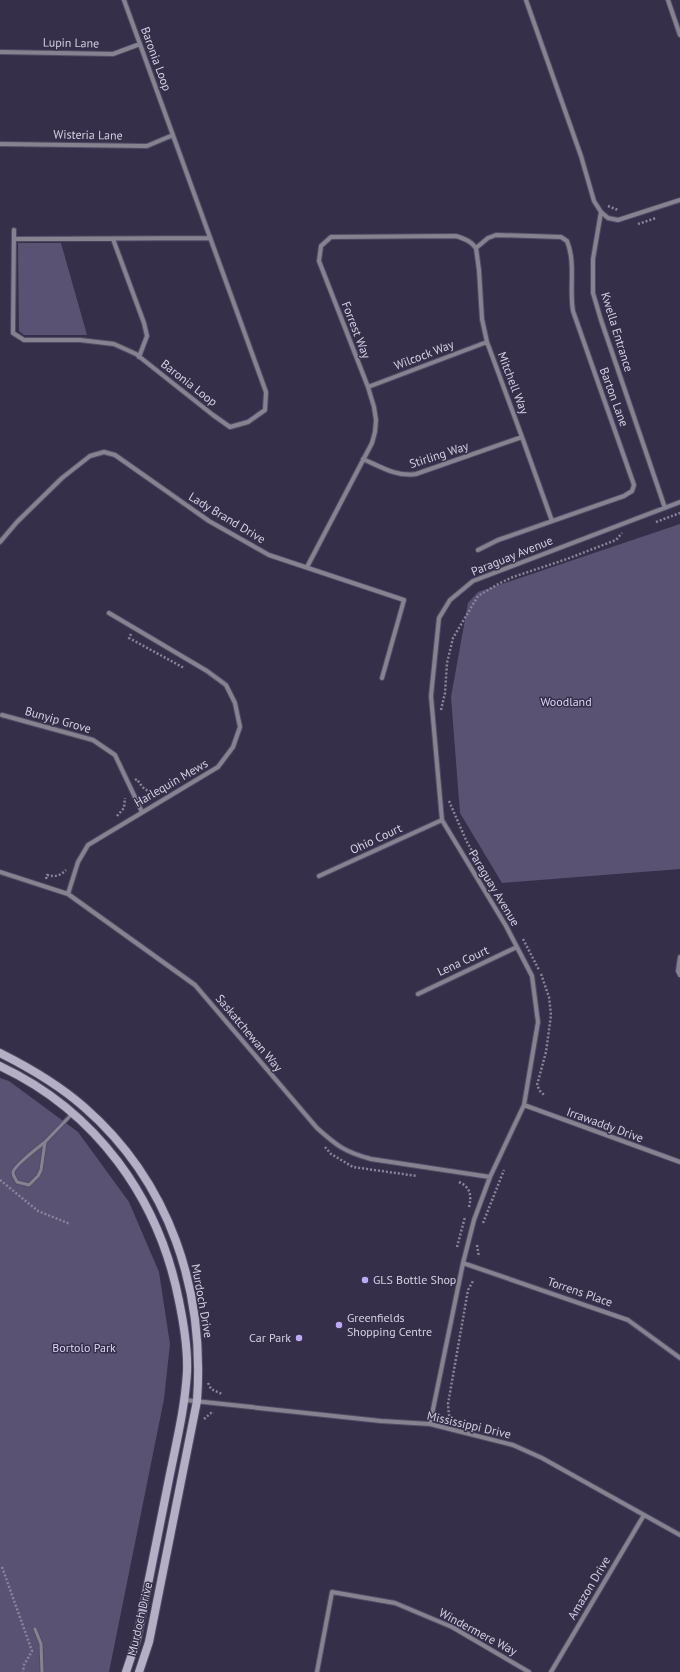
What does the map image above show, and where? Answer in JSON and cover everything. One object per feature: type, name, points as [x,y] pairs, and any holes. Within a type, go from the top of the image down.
[{"type":"main road","name":"Murdoch Drive","points":[[0,1053],[51,1082],[84,1107],[113,1136],[133,1162],[162,1207],[181,1252],[186,1272],[198,1334],[197,1401],[149,1642],[139,1672]]},
{"type":"main road","name":"Murdoch Drive","points":[[0,1066],[41,1088],[73,1112],[106,1146],[115,1157],[154,1219],[174,1273],[186,1333],[187,1356],[185,1400],[137,1639],[126,1672]]},
{"type":"street","name":"Baronia Loop","points":[[14,230],[13,333],[24,340],[80,340],[114,344],[139,357],[230,427],[248,422],[265,410],[266,392],[124,0]]},
{"type":"street","points":[[526,0],[581,156],[594,201],[601,212],[608,218],[618,220],[680,200]]},
{"type":"street","points":[[668,0],[680,35]]},
{"type":"street","name":"Lupin Lane","points":[[0,52],[113,54],[140,44]]},
{"type":"street","name":"Wisteria Lane","points":[[0,144],[146,146],[173,135]]},
{"type":"street","name":"Kwella Entrance","points":[[601,212],[593,258],[593,293],[665,508]]},
{"type":"street","name":"Barton Lane","points":[[476,248],[488,238],[496,235],[561,237],[567,241],[571,254],[573,311],[634,485],[632,491],[624,496],[498,540],[478,550]]},
{"type":"street","name":"Forrest Way","points":[[307,567],[372,443],[376,420],[368,387],[319,261],[322,246],[331,237],[456,236],[465,239],[476,248]]},
{"type":"street","points":[[14,239],[210,238]]},
{"type":"street","points":[[113,239],[144,323],[147,336],[139,357]]},
{"type":"street","name":"Mitchell Way","points":[[476,248],[482,319],[487,342],[552,521]]},
{"type":"street","name":"Wilcock Way","points":[[368,387],[487,342]]},
{"type":"street","name":"Stirling Way","points":[[364,459],[395,473],[406,476],[522,437]]},
{"type":"street","name":"Lady Brand Drive","points":[[0,542],[17,522],[62,478],[90,456],[104,452],[115,455],[209,521],[269,555],[404,600],[382,678]]},
{"type":"street","name":"Paraguay Avenue","points":[[430,1424],[463,1263],[474,1220],[490,1178],[524,1106],[538,1022],[532,976],[506,926],[442,820],[431,696],[439,618],[450,600],[473,581],[680,502]]},
{"type":"street","name":"Harlequin Mews","points":[[68,894],[78,862],[88,845],[218,767],[233,747],[240,727],[235,703],[226,685],[207,671],[109,613]]},
{"type":"street","name":"Bunyip Grove","points":[[2,715],[93,740],[115,755],[142,812]]},
{"type":"street","name":"Ohio Court","points":[[319,876],[442,820]]},
{"type":"street","name":"Saskatchewan Way","points":[[0,872],[68,894],[195,985],[317,1128],[335,1145],[352,1154],[371,1159],[490,1178]]},
{"type":"street","name":"Lena Court","points":[[418,994],[517,946]]},
{"type":"street","points":[[680,956],[678,971],[680,975]]},
{"type":"street","name":"Irrawaddy Drive","points":[[524,1106],[680,1162]]},
{"type":"street","name":"Torrens Place","points":[[463,1263],[628,1320],[680,1358]]},
{"type":"street","name":"Mississippi Drive","points":[[185,1400],[381,1421],[430,1424],[513,1445],[542,1458],[680,1535]]},
{"type":"street","name":"Amazon Drive","points":[[551,1672],[644,1515]]},
{"type":"street","name":"Windermere Way","points":[[317,1672],[332,1592],[395,1603],[452,1627],[529,1672]]},
{"type":"lane","points":[[45,1142],[41,1170],[38,1176],[29,1185],[17,1182],[13,1171],[45,1142],[73,1112]]},
{"type":"lane","points":[[36,1629],[42,1644],[42,1672]]},
{"type":"path","points":[[653,523],[680,513]]},
{"type":"path","points":[[440,712],[445,693],[447,663],[453,638],[478,596],[513,577],[567,559],[616,540],[623,533]]},
{"type":"path","points":[[134,628],[129,638],[185,669]]},
{"type":"path","points":[[129,783],[137,779],[144,789],[149,792],[165,790]]},
{"type":"path","points":[[115,818],[124,808],[126,802],[125,796]]},
{"type":"path","points":[[448,797],[466,840],[477,860]]},
{"type":"path","points":[[43,885],[47,875],[53,877],[59,876],[69,867]]},
{"type":"path","points":[[521,934],[538,965],[549,997],[551,1015],[550,1032],[537,1085],[545,1096]]},
{"type":"path","points":[[482,1226],[505,1167]]},
{"type":"path","points":[[0,1180],[38,1211],[70,1224]]},
{"type":"path","points":[[478,1240],[476,1248],[479,1257]]},
{"type":"path","points":[[458,1425],[449,1416],[448,1404],[468,1290],[474,1281]]},
{"type":"path","points":[[2,1567],[32,1651],[24,1665],[23,1672]]},
{"type":"green space","points":[[18,243],[61,243],[87,335],[24,335],[19,331]]},
{"type":"green space","name":"Woodland","points":[[680,524],[680,869],[502,883],[460,813],[451,697],[468,603],[478,592]]},
{"type":"green space","name":"Bortolo Park","points":[[0,1078],[9,1081],[78,1132],[129,1202],[159,1272],[170,1344],[164,1399],[109,1672],[0,1672]]},
{"type":"place","name":"GLS Bottle Shop","points":[[365,1280]]},
{"type":"place","name":"Greenfields Shopping Centre","points":[[339,1325]]},
{"type":"place","name":"Car Park","points":[[299,1338]]}]
